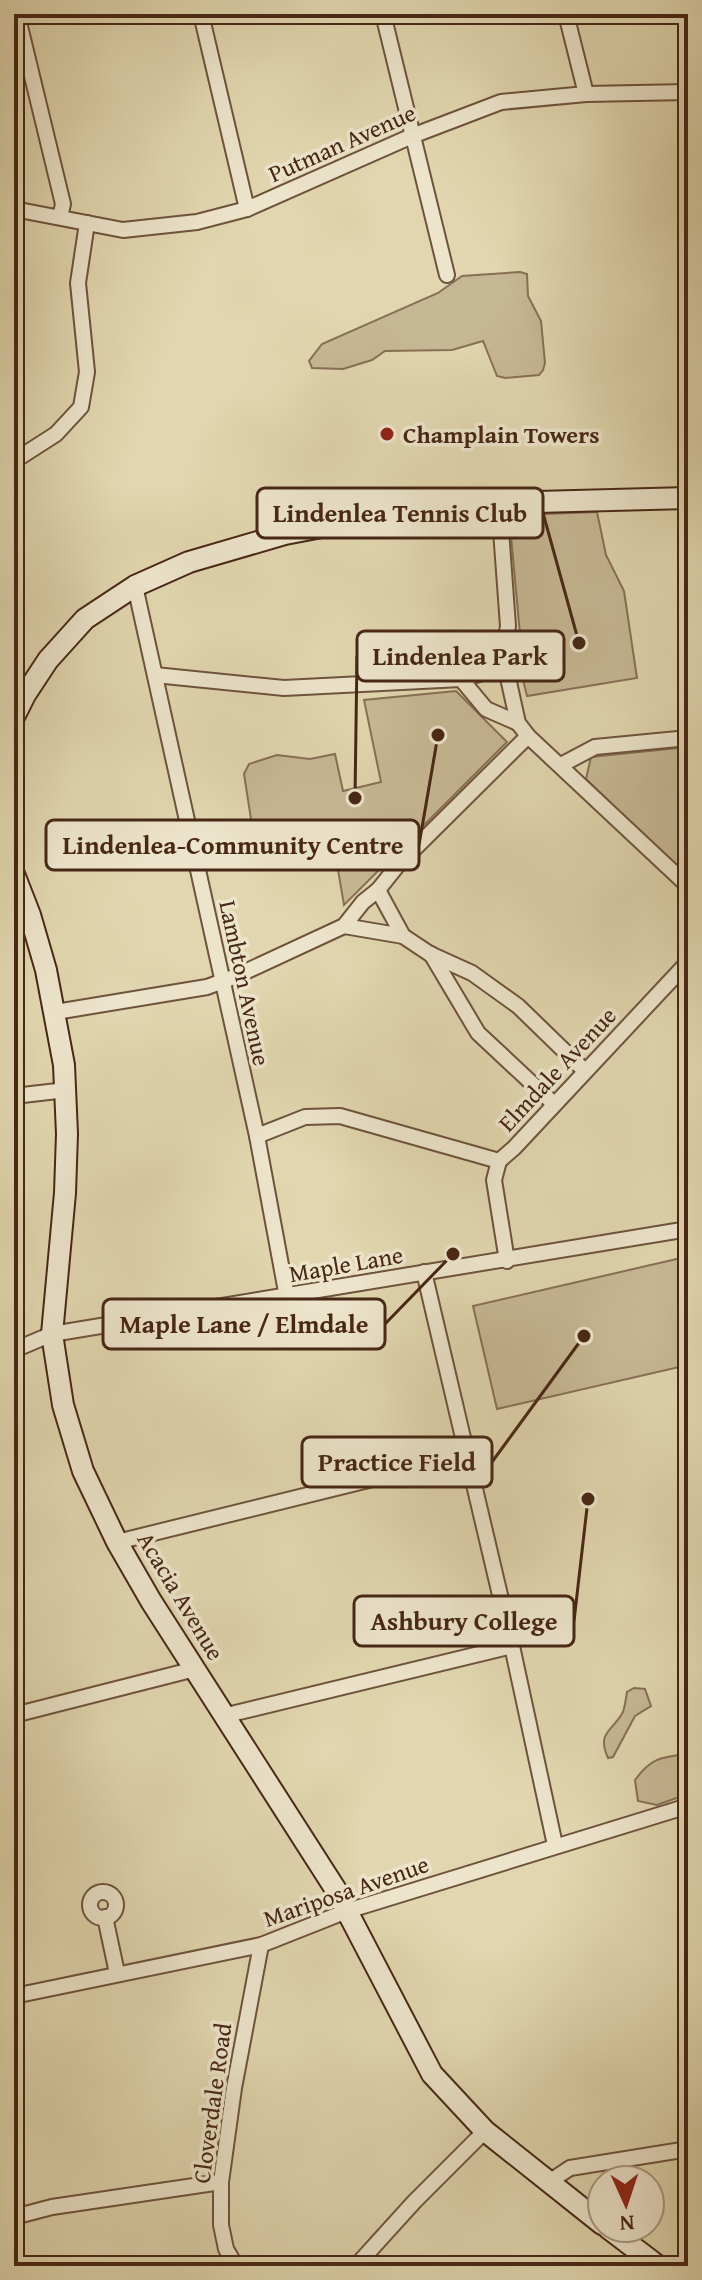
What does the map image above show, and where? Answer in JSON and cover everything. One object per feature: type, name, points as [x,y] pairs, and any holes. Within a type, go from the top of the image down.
[{"type":"street","points":[[17,14],[63,204],[60,217]]},
{"type":"street","points":[[201,14],[247,209]]},
{"type":"street","points":[[383,14],[447,275]]},
{"type":"street","points":[[566,14],[586,94]]},
{"type":"street","name":"Putman Avenue","points":[[14,209],[123,230],[197,222],[247,209],[412,136],[501,102],[586,94],[688,92]]},
{"type":"street","points":[[14,461],[56,434],[81,407],[87,372],[78,283],[87,223]]},
{"type":"street","points":[[14,717],[36,677],[85,619],[135,586],[189,562],[285,534],[390,514],[499,503],[688,498]]},
{"type":"street","points":[[499,503],[508,626],[503,655],[518,723],[528,736],[688,886]]},
{"type":"street","name":"Lambton Avenue","points":[[135,586],[257,1136],[287,1297]]},
{"type":"street","points":[[155,675],[284,688],[461,679],[479,674],[503,655]]},
{"type":"street","points":[[461,679],[486,709],[518,723]]},
{"type":"street","points":[[56,1012],[207,987],[344,926],[398,865],[528,736]]},
{"type":"street","points":[[561,765],[595,747],[688,738]]},
{"type":"street","name":"Acacia Avenue","points":[[17,886],[46,970],[56,1012],[66,1090],[65,1193],[52,1334],[56,1369],[83,1471],[117,1542],[347,1911],[432,2074],[485,2131],[586,2211]]},
{"type":"street","points":[[378,890],[403,936]]},
{"type":"street","points":[[344,926],[403,936],[430,954],[472,973],[518,1006],[585,1071]]},
{"type":"street","points":[[430,954],[478,1033],[554,1104]]},
{"type":"street","name":"Elmdale Avenue","points":[[257,1136],[305,1117],[340,1116],[499,1161],[688,962]]},
{"type":"street","points":[[14,1096],[66,1090]]},
{"type":"street","points":[[499,1161],[494,1180],[507,1261]]},
{"type":"street","name":"Maple Lane","points":[[14,1350],[52,1334],[688,1229]]},
{"type":"street","points":[[424,1272],[512,1646],[555,1845]]},
{"type":"street","points":[[117,1542],[466,1456]]},
{"type":"street","points":[[223,1716],[512,1646]]},
{"type":"street","points":[[14,1715],[195,1669]]},
{"type":"street","name":"Mariposa Avenue","points":[[14,1996],[261,1945],[347,1911],[688,1806]]},
{"type":"street","points":[[105,1917],[117,1973]]},
{"type":"street","name":"Cloverdale Road","points":[[236,2266],[226,2249],[221,2225],[221,2182],[234,2088],[261,1945]]},
{"type":"street","points":[[356,2266],[485,2131]]},
{"type":"street","points":[[549,2182],[570,2168],[688,2149]]},
{"type":"street","points":[[14,2217],[52,2207],[221,2182]]},
{"type":"street","points":[[629,2244],[658,2266]]},
{"type":"shaded area","points":[[527,274],[528,296],[541,321],[545,363],[539,375],[497,376],[483,341],[452,350],[385,351],[372,360],[343,369],[312,368],[309,361],[322,344],[438,293],[462,276]]},
{"type":"shaded area","points":[[597,512],[606,555],[624,591],[637,678],[527,696],[516,652],[520,634],[510,525],[519,515]]},
{"type":"shaded area","points":[[456,691],[507,742],[344,905],[338,870],[334,869],[332,858],[322,855],[271,857],[255,845],[244,774],[249,764],[277,755],[310,759],[335,754],[343,791],[381,782],[364,700]]},
{"type":"shaded area","points":[[688,747],[688,878],[586,779],[591,757]]},
{"type":"shaded area","points":[[681,1258],[688,1290],[688,1365],[497,1409],[473,1306]]},
{"type":"shaded area","points":[[634,1688],[645,1689],[651,1706],[635,1716],[613,1757],[608,1758],[605,1737],[623,1712],[627,1692]]},
{"type":"shaded area","points":[[688,1754],[688,1794],[657,1805],[638,1801],[635,1780],[646,1767],[664,1758]]},
{"type":"place","name":"Champlain Towers","points":[[387,434]]},
{"type":"place","name":"Lindenlea Tennis Club","points":[[579,643]]},
{"type":"place","name":"Lindenlea-Community Centre","points":[[438,735]]},
{"type":"place","name":"Lindenlea Park","points":[[355,798]]},
{"type":"place","name":"Maple Lane / Elmdale","points":[[453,1254]]},
{"type":"place","name":"Practice Field","points":[[584,1336]]},
{"type":"place","name":"Ashbury College","points":[[588,1499]]}]
